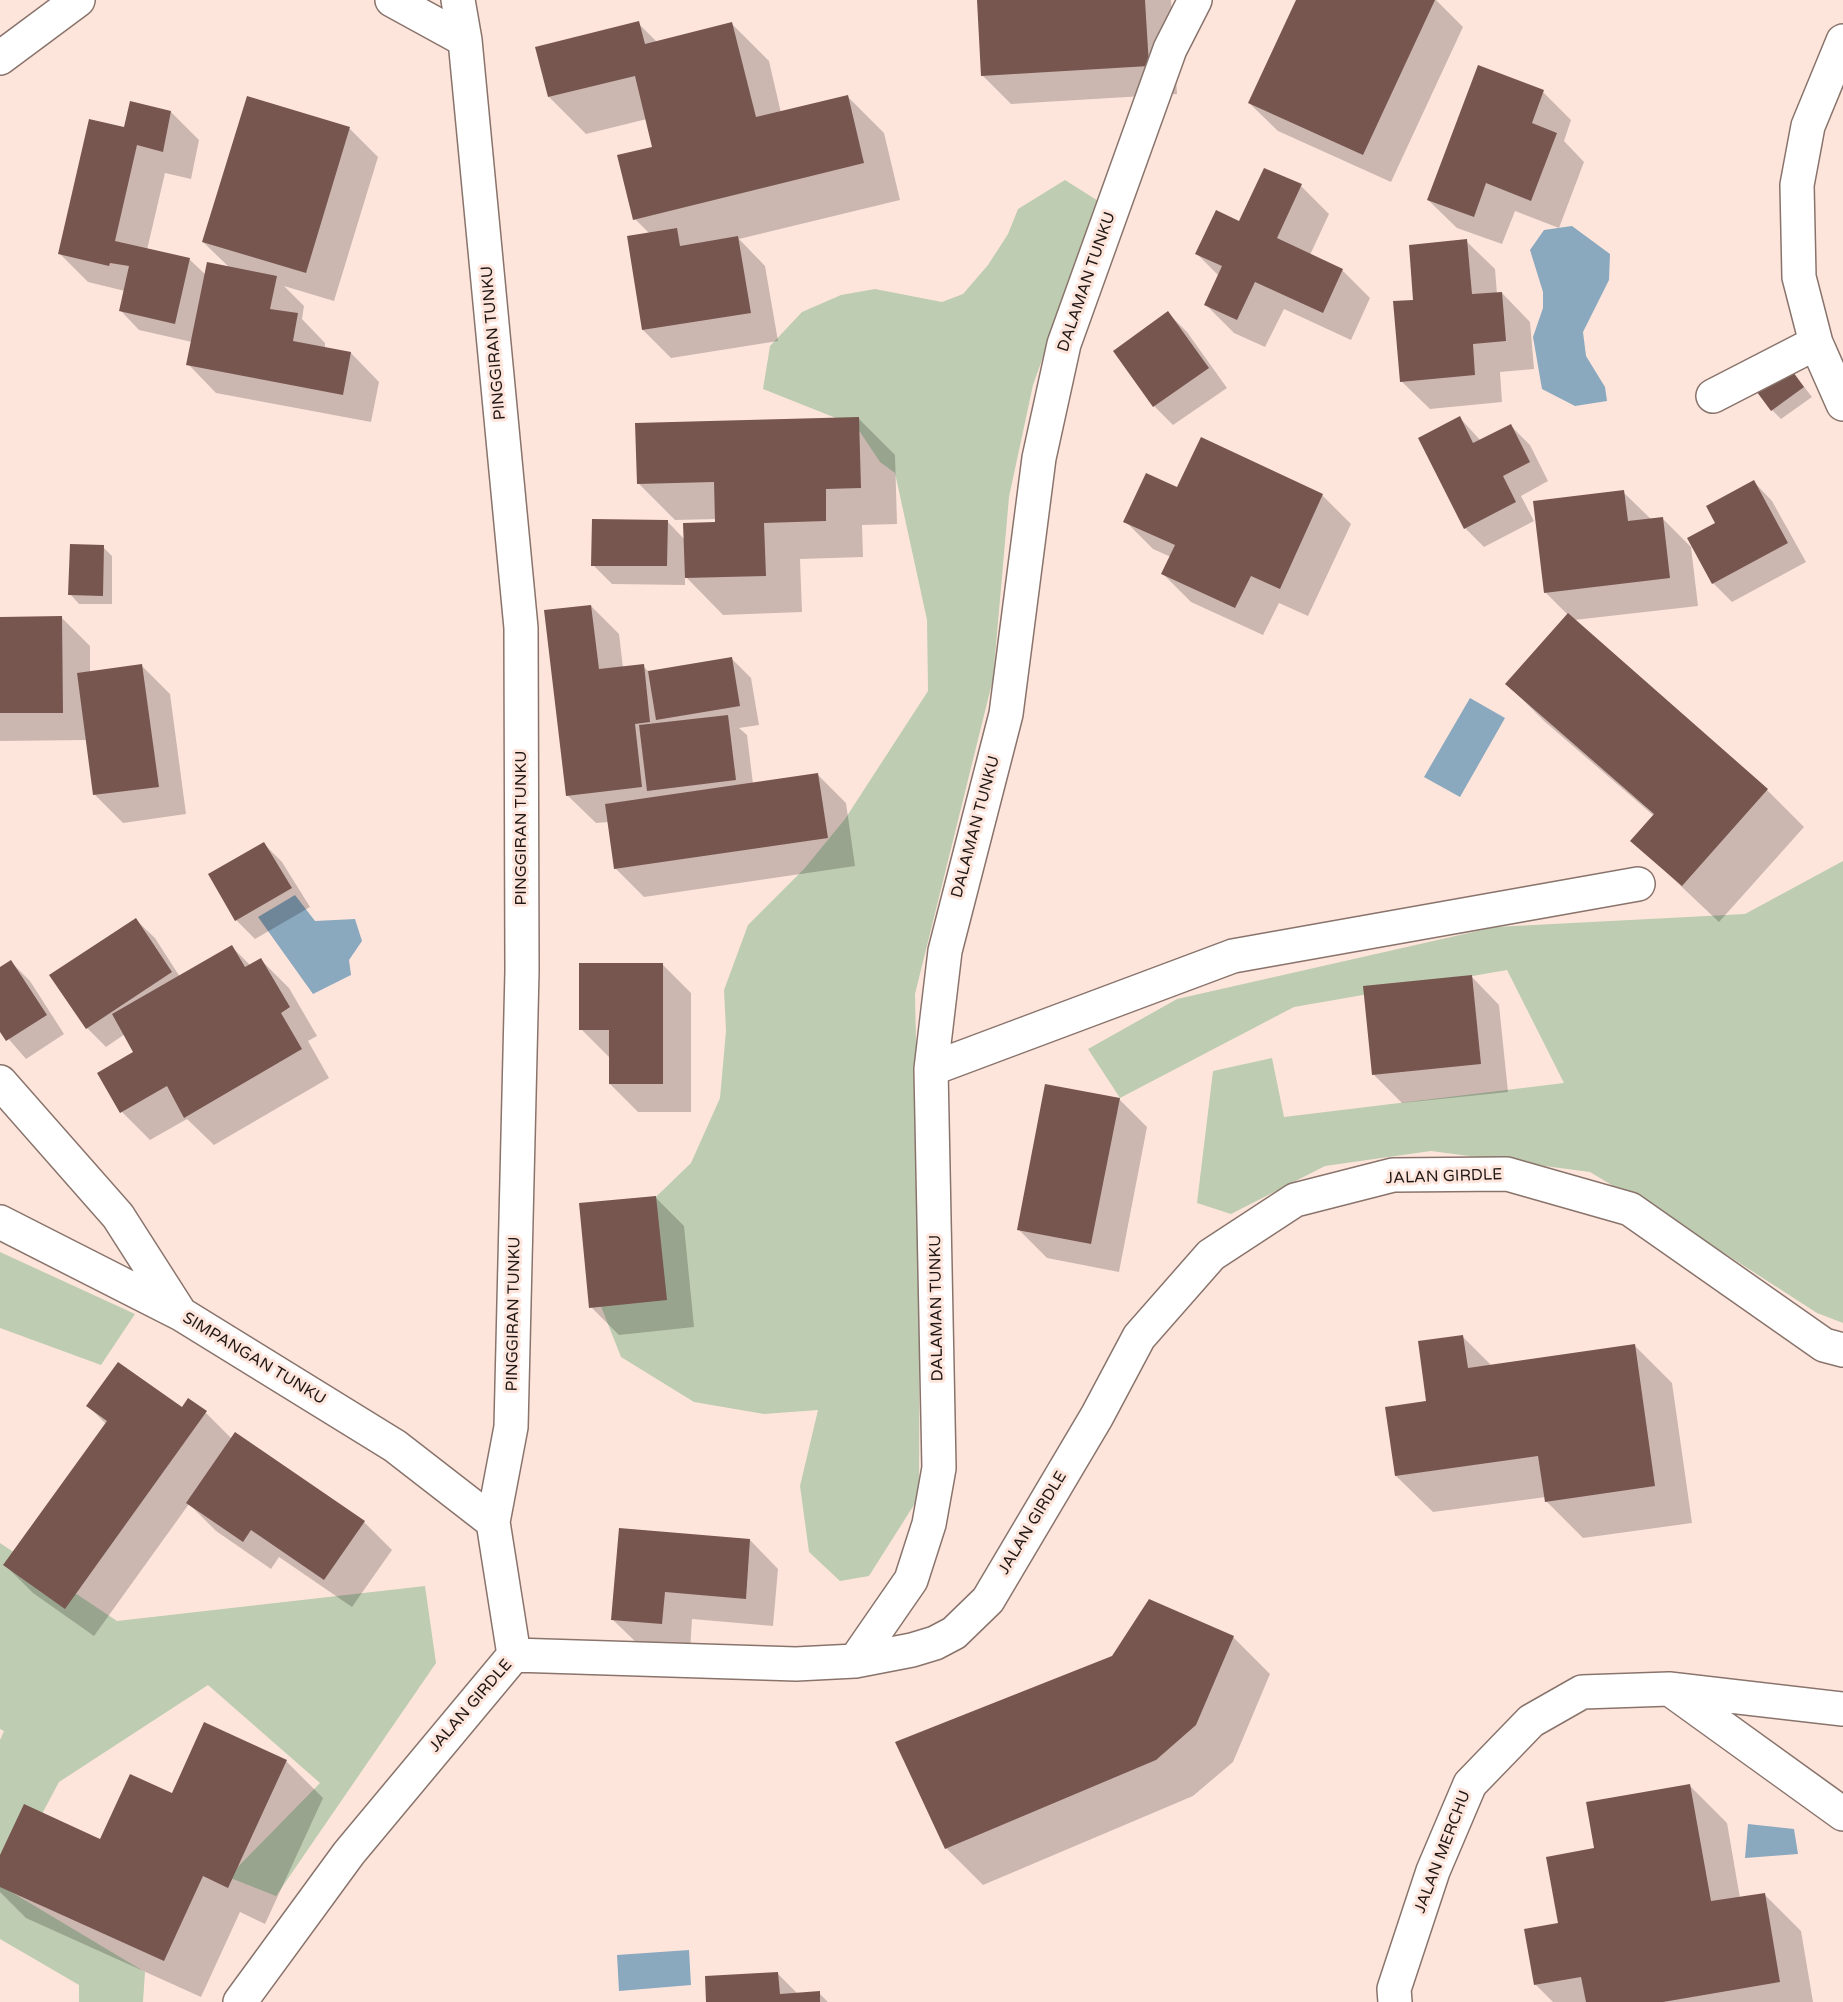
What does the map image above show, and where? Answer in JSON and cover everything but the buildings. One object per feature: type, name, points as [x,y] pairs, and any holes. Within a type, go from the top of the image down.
[{"type":"street","points":[[0,58],[78,0]]},
{"type":"street","points":[[392,0],[465,40]]},
{"type":"street","name":"PINGGIRAN TUNKU","points":[[458,0],[465,40],[521,628],[522,971],[511,1427],[493,1522],[514,1655]]},
{"type":"street","name":"DALAMAN TUNKU","points":[[855,1661],[910,1580],[929,1524],[939,1468],[931,1069],[945,951],[1006,714],[1039,458],[1064,344],[1170,49],[1195,0]]},
{"type":"street","points":[[1843,41],[1808,126],[1797,185],[1799,277],[1816,343],[1843,404]]},
{"type":"street","points":[[1713,396],[1816,343]]},
{"type":"street","points":[[931,1069],[1233,956],[1638,884]]},
{"type":"street","points":[[0,1082],[118,1216],[181,1314]]},
{"type":"street","name":"JALAN GIRDLE","points":[[240,2002],[349,1853],[514,1655],[796,1664],[855,1661],[935,1643],[954,1633],[988,1600],[1097,1416],[1139,1337],[1210,1255],[1295,1200],[1393,1175],[1507,1174],[1630,1209],[1824,1345],[1843,1350]]},
{"type":"street","name":"SIMPANGAN TUNKU","points":[[0,1222],[181,1314],[395,1446],[493,1522]]},
{"type":"street","points":[[1669,1689],[1843,1814]]},
{"type":"street","name":"JALAN MERCHU","points":[[1395,2002],[1394,1989],[1433,1871],[1470,1784],[1530,1721],[1582,1692],[1669,1689],[1843,1708]]},
{"type":"green space","points":[[1065,180],[1103,204],[1080,254],[1033,385],[1009,497],[993,679],[915,994],[920,1230],[919,1497],[869,1576],[840,1581],[809,1552],[800,1486],[818,1410],[764,1414],[694,1402],[621,1357],[595,1291],[633,1219],[691,1163],[720,1098],[726,1031],[724,990],[748,925],[804,869],[845,819],[928,691],[927,620],[895,473],[880,462],[856,426],[763,389],[770,346],[802,312],[841,295],[875,289],[942,302],[963,294],[988,265],[1008,234],[1018,209]]},
{"type":"green space","points":[[1843,861],[1843,1323],[1817,1313],[1710,1244],[1590,1172],[1431,1151],[1325,1166],[1231,1214],[1197,1203],[1213,1071],[1272,1058],[1284,1117],[1564,1083],[1507,970],[1294,1007],[1120,1098],[1088,1049],[1177,999],[1495,927],[1745,914]]},
{"type":"green space","points":[[0,1252],[135,1314],[101,1365],[0,1328]]},
{"type":"green space","points":[[0,1543],[117,1621],[425,1586],[436,1663],[276,1896],[228,1877],[320,1783],[208,1685],[59,1782],[3,1887],[145,1972],[143,2002],[79,2002],[79,1985],[0,1939],[0,1740],[4,1731],[0,1729]]},
{"type":"water","points":[[1572,226],[1610,254],[1609,280],[1583,332],[1586,356],[1605,387],[1607,401],[1575,406],[1542,389],[1533,337],[1543,308],[1543,292],[1530,250],[1544,230]]},
{"type":"water","points":[[1470,698],[1505,718],[1460,797],[1424,777]]},
{"type":"water","points":[[295,895],[315,921],[355,919],[362,941],[349,960],[351,975],[313,994],[258,917]]},
{"type":"water","points":[[1748,1824],[1794,1829],[1798,1854],[1745,1858]]},
{"type":"water","points":[[689,1950],[691,1985],[619,1991],[617,1955]]}]
